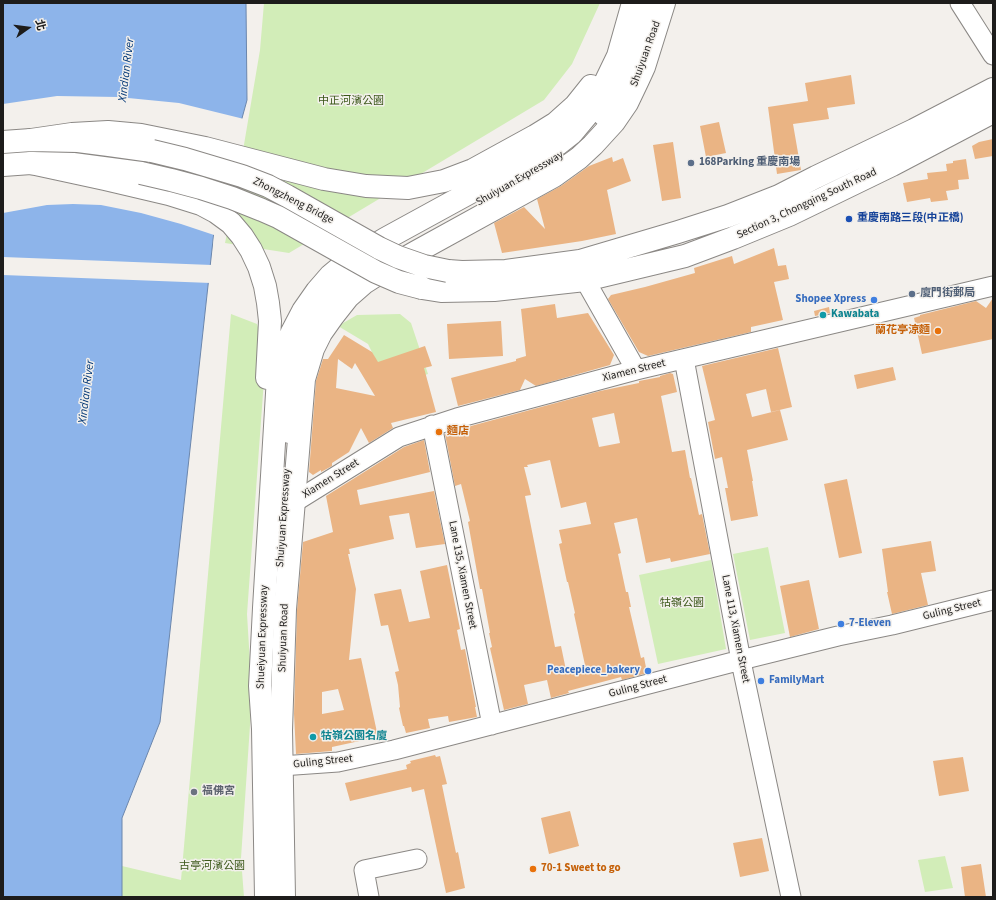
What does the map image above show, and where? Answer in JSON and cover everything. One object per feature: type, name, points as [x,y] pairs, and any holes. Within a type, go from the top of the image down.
[{"type":"main road","points":[[31,140],[72,134],[108,132],[141,135],[205,148],[324,178],[366,186],[408,188],[444,181],[473,170],[535,136],[556,123],[575,106],[590,88],[603,62],[628,3]]},
{"type":"main road","name":"Shuiyuan Expressway","points":[[448,220],[544,152],[558,144],[572,133],[587,116],[618,56],[633,3]]},
{"type":"main road","name":"Shuiyuan Expressway","points":[[448,220],[552,162],[572,148],[593,129],[603,116],[622,84],[649,3]]},
{"type":"main road","name":"Shuiyuan Road","points":[[448,220],[554,176],[579,158],[593,145],[614,122],[627,103],[644,67],[664,3]]},
{"type":"main road","name":"Section 3, Chongqing South Road","points":[[506,271],[582,271],[639,244],[714,221],[779,196],[914,130],[993,89]]},
{"type":"main road","name":"Section 3, Chongqing South Road","points":[[494,290],[582,271],[685,256],[789,215],[870,176],[993,112]]},
{"type":"main road","name":"Zhongzheng Bridge","points":[[3,142],[31,140],[78,141],[185,158],[268,186],[379,248],[398,257],[424,266],[448,271],[506,271]]},
{"type":"main road","points":[[31,163],[169,194],[201,204],[216,212],[231,223],[251,250],[259,267],[265,286],[270,321],[254,607],[253,647],[260,686]]},
{"type":"main road","name":"Zhongzheng Bridge","points":[[3,165],[31,163],[73,164],[141,173],[170,180],[201,188],[254,207],[278,218],[376,272],[399,282],[442,291],[494,290]]},
{"type":"main road","points":[[292,378],[307,337],[332,299],[348,281],[396,249],[448,220]]},
{"type":"main road","name":"Shuiyuan Expressway","points":[[276,897],[273,722],[277,609],[292,378]]},
{"type":"main road","name":"Shuiyuan Road","points":[[284,897],[281,730],[285,609],[293,503],[292,378]]},
{"type":"main road","name":"Shueiyuan Expressway","points":[[266,897],[263,729],[260,686],[264,608],[292,378]]},
{"type":"street","points":[[960,3],[993,55]]},
{"type":"street","points":[[582,271],[636,370]]},
{"type":"street","name":"Xiamen Street","points":[[293,503],[399,437],[432,425],[636,370],[993,286]]},
{"type":"street","name":"Lane 113, Xiamen Street","points":[[684,359],[741,660],[791,897]]},
{"type":"street","name":"Lane 135, Xiamen Street","points":[[432,425],[492,725]]},
{"type":"street","name":"Guling Street","points":[[281,766],[338,762],[394,750],[741,660],[993,600]]},
{"type":"street","points":[[369,897],[364,870],[418,859]]},
{"type":"green space","name":"中正河濱公園","points":[[264,3],[600,3],[572,64],[544,100],[289,253],[225,243],[238,180],[260,50]]},
{"type":"green space","name":"古亭河濱公園","points":[[231,314],[257,324],[266,352],[247,614],[252,696],[241,858],[244,897],[122,897],[122,866],[181,880]]},
{"type":"green space","points":[[400,314],[411,323],[428,374],[389,387],[368,344],[338,326],[357,315]]},
{"type":"green space","points":[[768,547],[785,633],[750,640],[733,554]]},
{"type":"green space","name":"牯嶺公園","points":[[711,560],[726,649],[658,664],[639,575]]},
{"type":"green space","points":[[945,856],[953,888],[925,892],[918,860]]},
{"type":"water","name":"Xindian River","points":[[3,3],[246,3],[247,100],[215,222],[160,722],[122,818],[122,897],[3,897]]},
{"type":"pier","points":[[57,96],[118,97],[179,103],[244,119],[217,222],[211,283],[3,275],[3,257],[212,265],[214,235],[141,213],[101,205],[73,204],[47,205],[3,213],[3,104]]},
{"type":"building","points":[[851,75],[855,104],[827,108],[829,119],[793,124],[801,170],[777,174],[768,107],[808,101],[805,83]]},
{"type":"building","points":[[719,122],[726,153],[706,157],[700,126]]},
{"type":"building","points":[[993,139],[993,156],[975,159],[972,146],[979,142]]},
{"type":"building","points":[[673,142],[681,198],[662,201],[653,145]]},
{"type":"building","points":[[612,157],[613,162],[623,158],[631,181],[607,190],[616,234],[582,241],[502,253],[494,223],[524,207],[545,229],[537,199],[561,186],[589,166]]},
{"type":"building","points":[[966,159],[969,179],[958,180],[959,189],[946,191],[948,200],[931,202],[930,198],[907,202],[903,183],[928,179],[927,173],[947,171],[946,164],[953,163],[953,161]]},
{"type":"building","points":[[774,248],[778,266],[786,265],[789,279],[774,282],[783,320],[751,327],[751,332],[648,356],[639,352],[608,299],[611,295],[695,273],[694,268],[732,256],[734,264]]},
{"type":"building","points":[[993,298],[993,339],[922,354],[914,318],[920,315],[976,301],[986,308]]},
{"type":"building","points":[[555,304],[557,318],[588,313],[614,355],[610,365],[536,386],[525,379],[520,390],[458,406],[451,378],[516,361],[516,359],[526,356],[521,309]]},
{"type":"building","points":[[829,307],[830,313],[815,316],[814,311]]},
{"type":"building","points":[[501,321],[503,356],[449,359],[447,324]]},
{"type":"building","points":[[344,335],[372,352],[378,362],[425,346],[432,366],[424,368],[436,412],[391,423],[393,428],[369,443],[361,428],[349,452],[332,463],[332,466],[313,475],[309,472],[316,381],[323,359],[328,359]],"holes":[[[338,359],[352,369],[355,363],[375,396],[336,388]]]},
{"type":"building","points":[[778,348],[792,407],[771,412],[766,389],[746,394],[752,417],[780,410],[788,440],[747,450],[758,516],[731,521],[725,488],[728,488],[722,457],[715,459],[708,422],[715,420],[702,366]]},
{"type":"building","points":[[893,367],[896,380],[857,389],[854,375]]},
{"type":"building","points":[[670,373],[673,374],[677,392],[661,396],[672,452],[685,450],[690,478],[699,515],[702,514],[710,554],[671,562],[670,558],[646,563],[637,518],[614,523],[621,553],[618,554],[626,592],[628,592],[631,607],[629,607],[641,658],[644,657],[647,673],[622,680],[621,677],[568,691],[569,693],[551,698],[547,680],[524,685],[528,704],[504,710],[490,648],[492,647],[490,633],[482,589],[480,589],[468,522],[470,521],[461,484],[455,486],[445,434],[600,391],[639,383],[639,381]],"holes":[[[614,413],[620,443],[599,447],[592,418]],[[550,460],[561,508],[586,502],[591,524],[559,530],[562,543],[559,544],[585,665],[566,670],[561,646],[555,647],[525,496],[531,495],[524,467]]]},
{"type":"building","points":[[424,440],[430,472],[357,490],[360,505],[434,491],[445,544],[416,548],[409,513],[389,516],[394,539],[349,549],[350,554],[348,554],[356,589],[349,660],[361,658],[378,737],[332,747],[332,751],[296,754],[294,714],[297,610],[303,542],[333,532],[326,496],[404,447]],"holes":[[[338,689],[344,710],[322,714],[322,692]]]},
{"type":"building","points":[[847,479],[862,553],[839,558],[824,484]]},
{"type":"building","points":[[931,541],[936,571],[921,573],[928,605],[892,614],[887,592],[882,549]]},
{"type":"building","points":[[447,565],[460,629],[457,630],[461,650],[465,649],[477,717],[449,722],[448,716],[428,719],[430,728],[406,733],[399,708],[398,685],[395,672],[399,671],[388,625],[381,626],[374,594],[401,589],[409,622],[430,618],[420,571]]},
{"type":"building","points":[[809,580],[819,629],[790,637],[780,586]]},
{"type":"building","points":[[435,755],[436,757],[440,756],[447,784],[442,785],[465,888],[446,893],[424,789],[412,792],[411,787],[350,801],[345,783],[407,769],[406,765],[411,763],[410,761]]},
{"type":"building","points":[[963,757],[969,791],[939,796],[933,761]]},
{"type":"building","points":[[570,811],[579,846],[549,854],[541,818]]},
{"type":"building","points":[[762,838],[769,871],[740,877],[733,843]]},
{"type":"building","points":[[981,864],[986,897],[965,897],[961,867]]},
{"type":"place","name":"168Parking 重慶南場","points":[[691,163]]},
{"type":"place","name":"重慶南路三段(中正橋)","points":[[849,219]]},
{"type":"place","name":"廈門街郵局","points":[[912,294]]},
{"type":"place","name":"Shopee Xpress","points":[[874,300]]},
{"type":"place","name":"Kawabata","points":[[823,315]]},
{"type":"place","name":"蘭花亭涼麵","points":[[938,331]]},
{"type":"place","name":"麵店","points":[[439,432]]},
{"type":"place","name":"7-Eleven","points":[[841,624]]},
{"type":"place","name":"Peacepiece_bakery","points":[[648,671]]},
{"type":"place","name":"FamilyMart","points":[[761,681]]},
{"type":"place","name":"牯嶺公園名廈","points":[[313,737]]},
{"type":"place","name":"福佛宮","points":[[194,792]]},
{"type":"place","name":"70-1 Sweet to go","points":[[533,869]]}]
